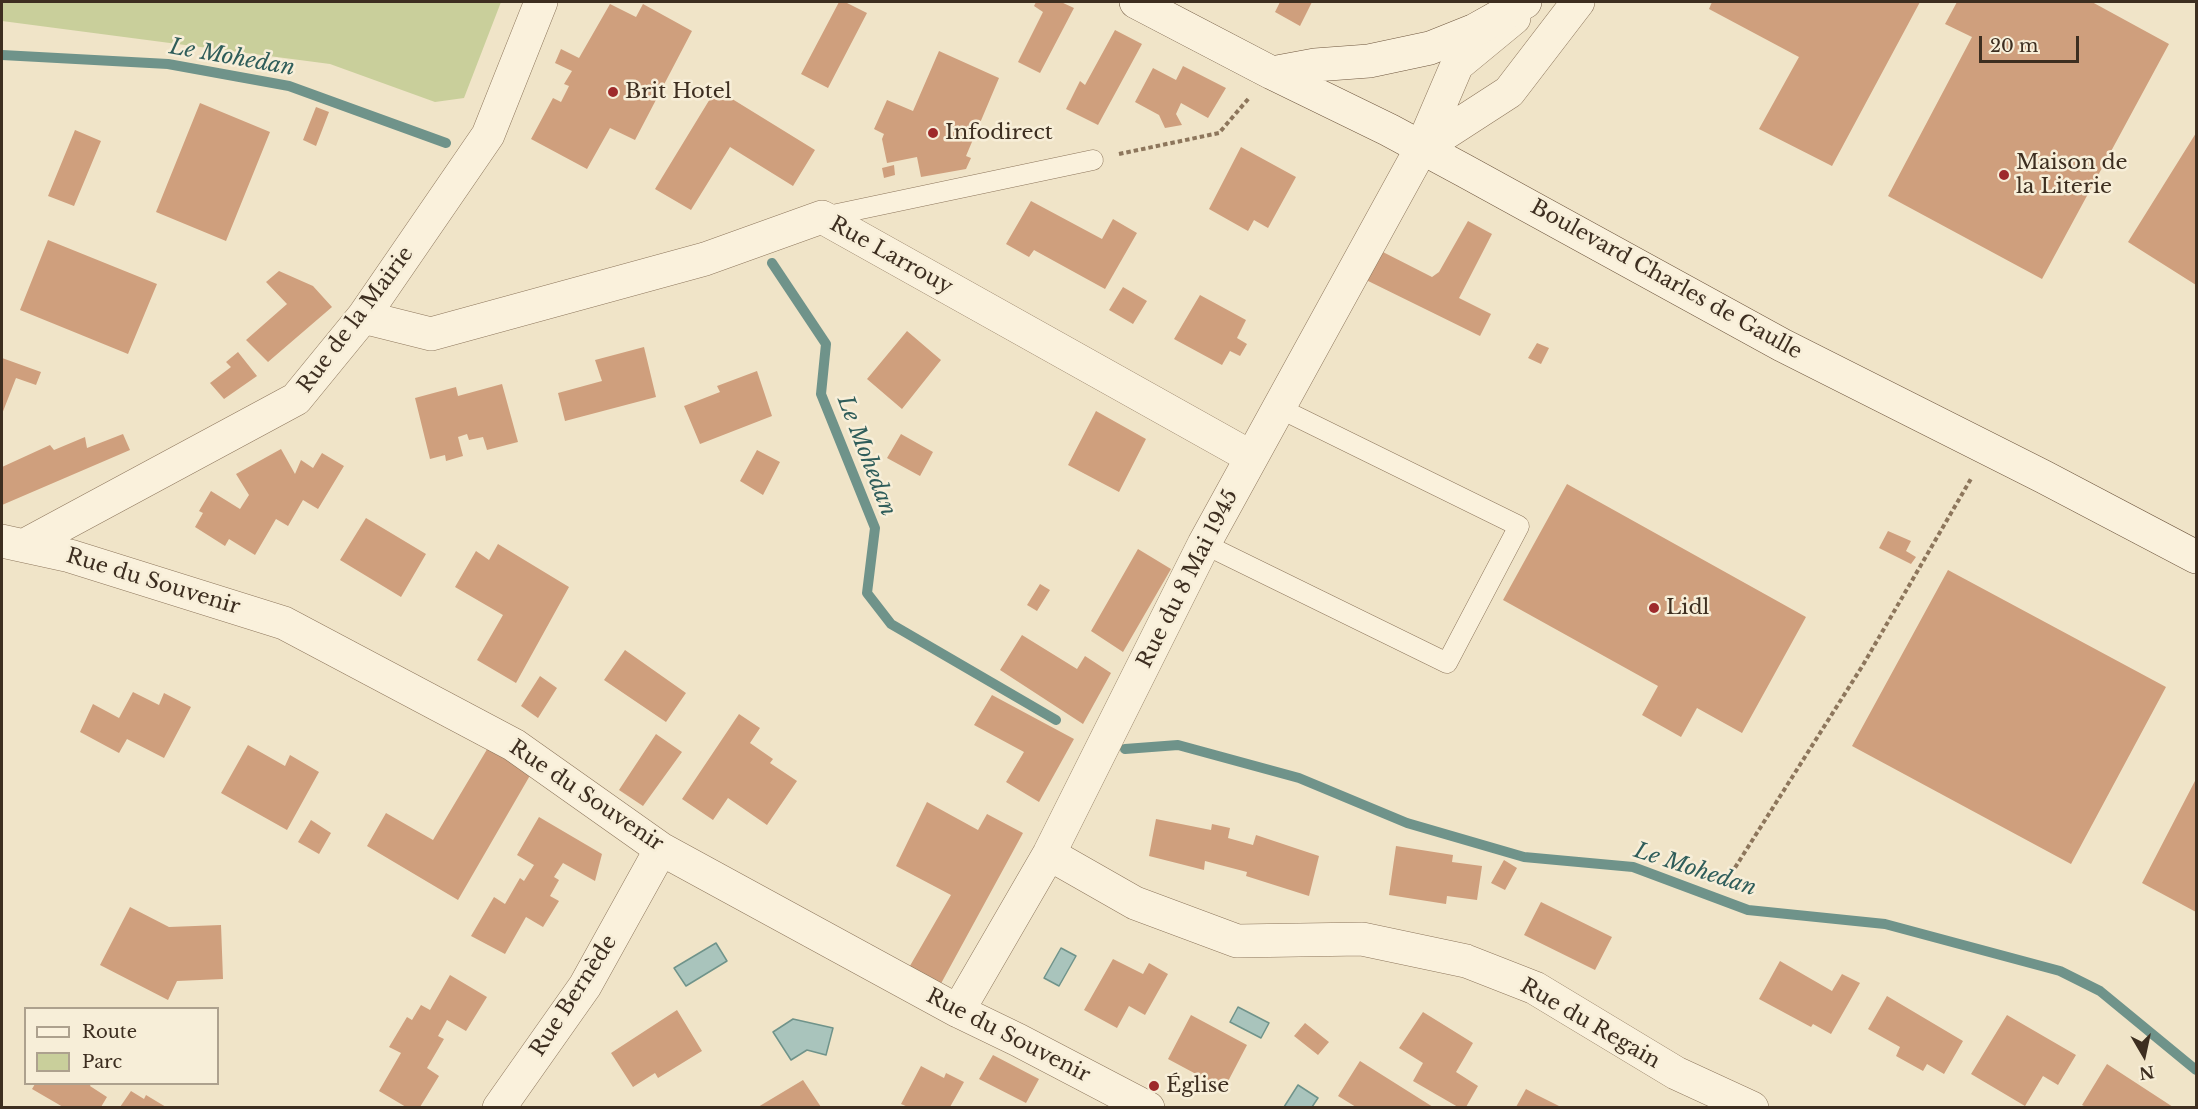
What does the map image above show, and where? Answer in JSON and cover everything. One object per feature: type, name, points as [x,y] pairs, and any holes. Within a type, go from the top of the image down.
[{"type":"street","name":"Rue de la Mairie","points":[[13,543],[296,399],[363,317],[488,135],[541,2]]},
{"type":"street","name":"Boulevard Charles de Gaulle","points":[[1136,2],[1421,148],[1782,345],[2196,556]]},
{"type":"street","points":[[1272,73],[1315,65],[1369,61],[1430,48],[1475,30],[1525,2]]},
{"type":"street","name":"Rue du 8 Mai 1945","points":[[958,1011],[1049,854],[1204,544],[1421,148],[1457,65],[1534,2]]},
{"type":"street","points":[[1421,148],[1509,92],[1578,2]]},
{"type":"street","name":"Rue Larrouy","points":[[363,317],[431,334],[705,258],[822,217],[1251,457]]},
{"type":"street","name":"Rue du Souvenir","points":[[13,543],[70,556],[284,622],[514,745],[661,849],[958,1011],[1148,1107]]},
{"type":"street","name":"Rue Bernède","points":[[499,1107],[585,986],[661,849]]},
{"type":"street","name":"Rue du Regain","points":[[1049,854],[1135,903],[1237,941],[1362,939],[1466,962],[1535,988],[1676,1073],[1752,1107]]},
{"type":"lane","points":[[822,217],[1093,160]]},
{"type":"lane","points":[[1204,544],[1447,663],[1519,526],[1279,408]]},
{"type":"path","points":[[1093,160],[1219,133],[1272,73]]},
{"type":"path","points":[[1731,874],[1863,665],[1988,449]]},
{"type":"green space","points":[[2,2],[501,2],[464,98],[435,102],[330,64],[2,21]]},
{"type":"water","points":[[716,943],[727,961],[686,986],[674,968]]},
{"type":"water","points":[[1061,948],[1076,956],[1059,986],[1044,978]]},
{"type":"water","points":[[1238,1007],[1269,1023],[1261,1038],[1230,1022]]},
{"type":"water","points":[[793,1019],[833,1028],[826,1055],[807,1050],[791,1060],[773,1032]]},
{"type":"water","points":[[1298,1085],[1318,1098],[1312,1107],[1284,1107]]},
{"type":"building","points":[[839,2],[845,2],[867,13],[828,88],[801,74]]},
{"type":"building","points":[[1036,2],[1061,2],[1074,8],[1040,73],[1018,62],[1043,12],[1034,6]]},
{"type":"building","points":[[1280,2],[1312,2],[1300,26],[1275,12]]},
{"type":"building","points":[[1712,2],[1920,2],[1832,166],[1759,129],[1799,57],[1709,9]]},
{"type":"building","points":[[1957,2],[2092,2],[2169,44],[2042,279],[1888,196],[1972,37],[1945,24]]},
{"type":"building","name":"Brit Hotel","points":[[610,4],[636,17],[643,4],[692,31],[635,140],[610,128],[587,169],[531,139],[553,98],[561,102],[569,86],[564,84],[572,71],[555,63],[561,49],[579,58]]},
{"type":"building","points":[[1115,30],[1142,44],[1098,125],[1066,109],[1080,81],[1085,85]]},
{"type":"building","points":[[939,51],[999,78],[966,156],[971,158],[966,169],[921,177],[917,157],[887,163],[882,139],[884,134],[874,129],[887,100],[913,111]]},
{"type":"building","points":[[1183,66],[1226,88],[1208,118],[1181,103],[1176,114],[1182,125],[1165,128],[1159,115],[1135,102],[1153,68],[1176,80]]},
{"type":"building","points":[[716,89],[815,150],[793,186],[730,147],[691,210],[655,189]]},
{"type":"building","points":[[200,103],[270,132],[226,241],[156,212]]},
{"type":"building","points":[[316,107],[329,112],[316,146],[303,140]]},
{"type":"building","points":[[75,130],[101,141],[74,206],[48,196]]},
{"type":"building","points":[[2196,133],[2196,285],[2128,242]]},
{"type":"building","points":[[1241,147],[1296,177],[1268,228],[1254,220],[1248,231],[1209,209]]},
{"type":"building","points":[[894,165],[895,175],[884,178],[882,168]]},
{"type":"building","points":[[1031,201],[1102,239],[1113,219],[1137,233],[1105,289],[1034,250],[1029,257],[1006,244]]},
{"type":"building","points":[[1468,221],[1492,234],[1459,298],[1491,314],[1480,336],[1360,277],[1377,249],[1432,277],[1439,272]]},
{"type":"building","points":[[48,240],[157,284],[128,354],[20,310]]},
{"type":"building","points":[[279,271],[313,286],[332,307],[268,362],[246,340],[287,304],[266,282]]},
{"type":"building","points":[[1123,287],[1147,301],[1133,324],[1109,310]]},
{"type":"building","points":[[1200,295],[1246,320],[1237,338],[1247,344],[1240,356],[1230,351],[1222,365],[1174,339]]},
{"type":"building","points":[[907,331],[941,360],[902,409],[867,379]]},
{"type":"building","points":[[1537,343],[1549,348],[1541,364],[1528,358]]},
{"type":"building","points":[[644,347],[656,397],[565,421],[558,393],[602,381],[595,360]]},
{"type":"building","points":[[238,352],[257,376],[224,399],[210,383],[231,367],[226,362]]},
{"type":"building","points":[[2,358],[41,372],[36,385],[16,378],[2,414]]},
{"type":"building","points":[[757,371],[772,416],[700,444],[684,406],[720,392],[717,386]]},
{"type":"building","points":[[502,384],[518,442],[487,450],[483,437],[469,440],[467,434],[458,437],[463,456],[446,461],[445,455],[430,459],[415,398],[456,387],[458,396]]},
{"type":"building","points":[[1096,411],[1146,439],[1119,492],[1068,465]]},
{"type":"building","points":[[123,434],[130,450],[2,505],[2,467],[50,445],[54,450],[85,437],[87,448]]},
{"type":"building","points":[[901,434],[933,452],[920,476],[887,458]]},
{"type":"building","points":[[281,449],[295,474],[301,460],[313,468],[322,453],[344,466],[318,509],[303,500],[288,526],[276,519],[255,555],[229,539],[225,546],[195,527],[203,513],[199,511],[211,491],[240,509],[249,495],[236,474]]},
{"type":"building","points":[[757,450],[780,462],[763,495],[740,481]]},
{"type":"building","name":"Lidl","points":[[1567,484],[1806,617],[1742,733],[1697,708],[1681,737],[1642,715],[1658,686],[1503,600]]},
{"type":"building","points":[[366,518],[426,554],[401,597],[340,560]]},
{"type":"building","points":[[1888,531],[1911,541],[1906,551],[1916,557],[1911,564],[1879,548]]},
{"type":"building","points":[[498,544],[569,587],[516,683],[477,660],[503,615],[455,587],[476,551],[489,560]]},
{"type":"building","points":[[1138,549],[1171,569],[1123,652],[1091,631]]},
{"type":"building","points":[[1948,570],[2166,687],[2071,864],[1852,746]]},
{"type":"building","points":[[1040,584],[1050,590],[1037,611],[1027,605]]},
{"type":"building","points":[[1022,635],[1077,669],[1085,656],[1111,673],[1083,724],[1000,670]]},
{"type":"building","points":[[625,650],[686,693],[666,722],[604,680]]},
{"type":"building","points":[[540,676],[557,688],[538,718],[521,706]]},
{"type":"building","points":[[133,692],[159,705],[164,693],[191,707],[164,758],[127,739],[119,753],[80,732],[93,704],[119,718]]},
{"type":"building","points":[[992,695],[1074,739],[1039,802],[1006,782],[1024,752],[974,725]]},
{"type":"building","points":[[739,714],[760,728],[750,743],[773,759],[770,763],[797,781],[767,825],[728,798],[713,820],[682,799]]},
{"type":"building","points":[[656,734],[682,752],[643,806],[619,790]]},
{"type":"building","points":[[248,745],[285,766],[290,755],[319,772],[287,830],[221,793]]},
{"type":"building","points":[[489,746],[532,772],[458,900],[367,846],[386,813],[433,840]]},
{"type":"building","points":[[2196,779],[2196,912],[2142,883]]},
{"type":"building","points":[[927,802],[978,830],[987,814],[1023,833],[938,989],[907,971],[951,895],[896,866]]},
{"type":"building","points":[[539,817],[602,854],[595,881],[563,863],[554,877],[559,880],[550,896],[559,901],[543,927],[526,917],[505,954],[471,936],[494,897],[505,904],[520,878],[524,881],[534,865],[517,855]]},
{"type":"building","points":[[1156,819],[1211,830],[1212,824],[1230,828],[1228,838],[1253,845],[1256,835],[1319,856],[1309,896],[1246,876],[1247,872],[1205,861],[1204,870],[1149,856]]},
{"type":"building","points":[[311,820],[331,833],[319,854],[298,842]]},
{"type":"building","points":[[1396,846],[1453,855],[1452,862],[1482,866],[1477,900],[1447,896],[1446,904],[1389,895]]},
{"type":"building","points":[[1504,860],[1517,868],[1505,890],[1491,883]]},
{"type":"building","points":[[1541,902],[1612,937],[1595,970],[1524,935]]},
{"type":"building","points":[[130,907],[169,927],[221,925],[223,979],[177,981],[168,1000],[100,965]]},
{"type":"building","points":[[1113,959],[1143,974],[1149,963],[1168,974],[1145,1015],[1129,1006],[1117,1028],[1084,1010]]},
{"type":"building","points":[[1780,961],[1832,991],[1842,974],[1860,983],[1831,1034],[1813,1024],[1811,1027],[1759,999]]},
{"type":"building","points":[[450,975],[487,997],[466,1031],[447,1020],[438,1036],[444,1039],[427,1068],[439,1076],[420,1107],[406,1107],[379,1091],[401,1053],[389,1047],[407,1017],[412,1020],[421,1005],[430,1010]]},
{"type":"building","points":[[1887,996],[1963,1041],[1944,1074],[1927,1064],[1923,1071],[1896,1056],[1900,1047],[1868,1029]]},
{"type":"building","points":[[677,1010],[702,1051],[658,1078],[655,1073],[633,1087],[611,1053]]},
{"type":"building","points":[[1423,1012],[1473,1043],[1456,1072],[1478,1086],[1466,1107],[1458,1107],[1413,1081],[1423,1063],[1399,1048]]},
{"type":"building","points":[[1191,1015],[1247,1045],[1224,1089],[1168,1059]]},
{"type":"building","points":[[2007,1015],[2076,1055],[2058,1085],[2043,1076],[2025,1106],[1971,1074]]},
{"type":"building","points":[[1305,1023],[1329,1042],[1318,1055],[1294,1036]]},
{"type":"building","points":[[993,1055],[1039,1079],[1026,1103],[979,1079]]},
{"type":"building","points":[[1360,1061],[1433,1107],[1356,1107],[1338,1096]]},
{"type":"building","points":[[2107,1064],[2173,1107],[2086,1107],[2082,1105]]},
{"type":"building","points":[[921,1066],[944,1078],[946,1073],[964,1082],[950,1107],[908,1107],[901,1104]]},
{"type":"building","points":[[803,1080],[821,1107],[758,1107]]},
{"type":"building","points":[[34,1085],[90,1085],[107,1097],[101,1107],[63,1107],[32,1089]]},
{"type":"building","points":[[1526,1089],[1537,1095],[1561,1107],[1516,1107]]},
{"type":"building","points":[[131,1091],[144,1099],[146,1095],[166,1107],[120,1107]]},
{"type":"waterway","name":"Le Mohedan","points":[[2,55],[168,64],[289,86],[446,143]]},
{"type":"waterway","name":"Le Mohedan","points":[[772,263],[826,344],[821,394],[875,528],[867,593],[891,624],[1056,720]]},
{"type":"waterway","name":"Le Mohedan","points":[[1125,749],[1178,745],[1299,778],[1407,823],[1524,857],[1633,867],[1748,910],[1885,924],[2060,971],[2100,991],[2196,1070]]},
{"type":"place","name":"Brit Hotel","points":[[613,92]]},
{"type":"place","name":"Infodirect","points":[[933,133]]},
{"type":"place","name":"Maison de la Literie","points":[[2004,175]]},
{"type":"place","name":"Lidl","points":[[1654,608]]},
{"type":"place","name":"Église","points":[[1154,1086]]}]
